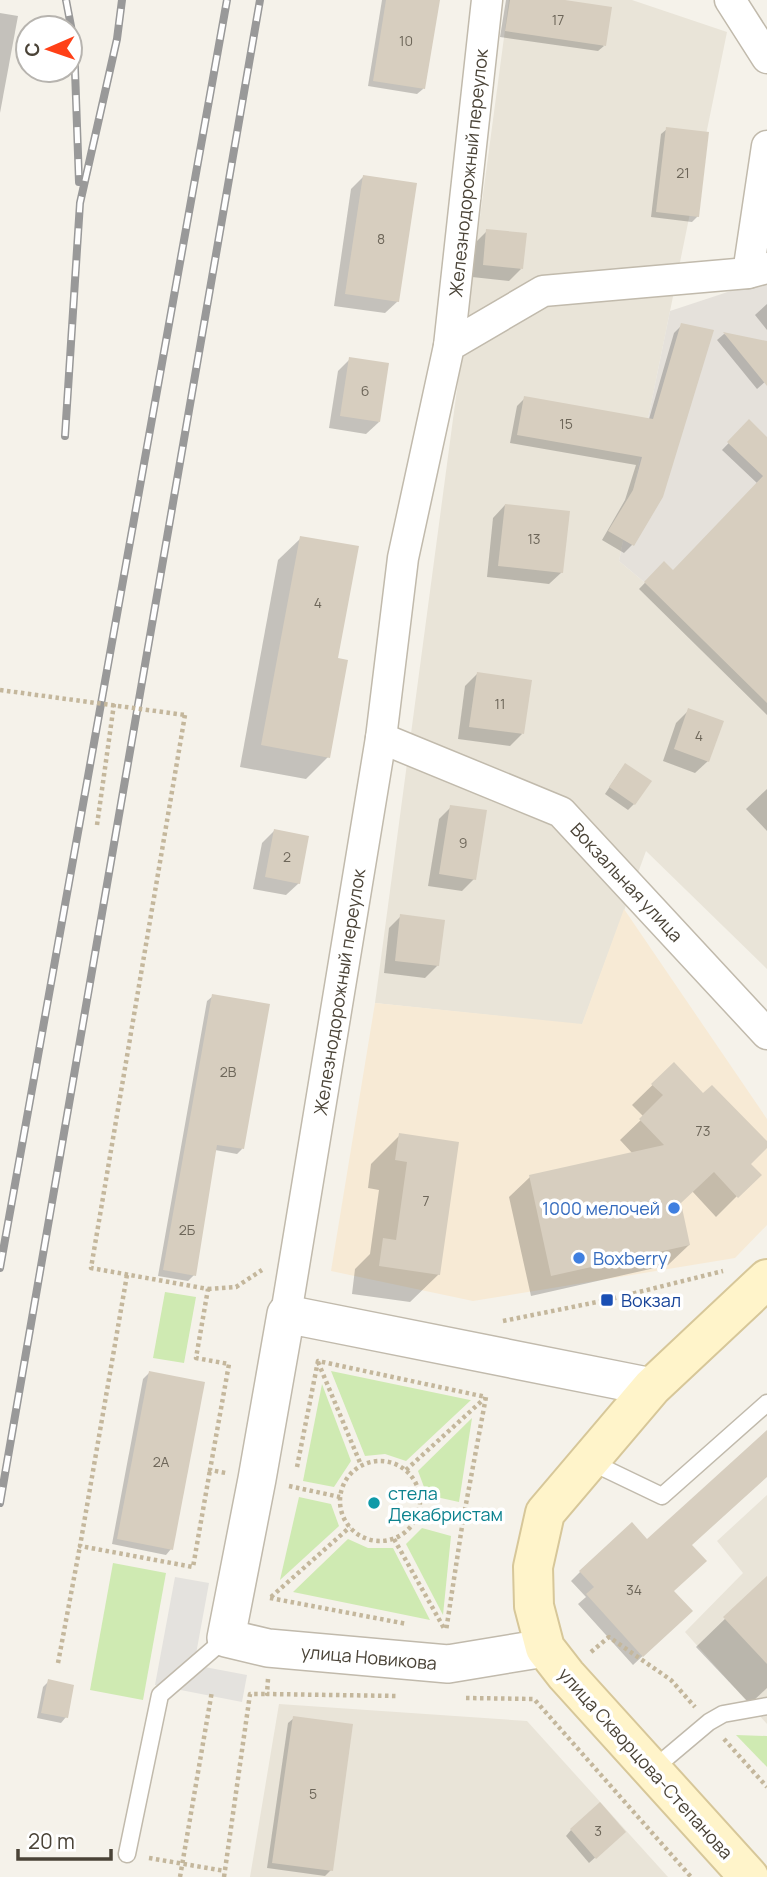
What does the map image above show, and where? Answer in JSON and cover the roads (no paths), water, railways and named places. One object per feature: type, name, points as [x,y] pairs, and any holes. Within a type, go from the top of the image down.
[{"type":"main road","points":[[555,1662],[534,1606],[533,1567],[545,1513],[750,1273]]},
{"type":"main road","name":"улица Скворцова-Степанова","points":[[555,1662],[749,1877]]},
{"type":"street","name":"Железнодорожный переулок","points":[[226,1638],[286,1314],[381,738],[403,558],[449,346],[487,0]]},
{"type":"street","points":[[730,0],[767,58]]},
{"type":"street","points":[[449,346],[543,291],[758,271],[767,146]]},
{"type":"street","name":"Вокзальная улица","points":[[381,738],[561,812],[767,1034]]},
{"type":"street","points":[[286,1314],[652,1387]]},
{"type":"street","name":"улица Новикова","points":[[226,1638],[268,1648],[448,1664],[555,1662]]},
{"type":"lane","points":[[589,1461],[662,1496],[767,1403]]},
{"type":"lane","points":[[127,1854],[160,1695],[226,1638]]},
{"type":"lane","points":[[652,1770],[709,1722],[723,1714],[767,1706]]},
{"type":"railway","points":[[66,0],[74,42],[79,182]]},
{"type":"railway","points":[[65,436],[80,203],[117,39],[122,0]]},
{"type":"railway","points":[[0,1268],[227,0]]},
{"type":"railway","points":[[0,1503],[260,0]]},
{"type":"place","name":"1000 мелочей","points":[[674,1208]]},
{"type":"place","name":"Boxberry","points":[[579,1258]]},
{"type":"place","name":"Вокзал","points":[[607,1300]]},
{"type":"place","name":"стела Декабристам","points":[[374,1503]]}]
